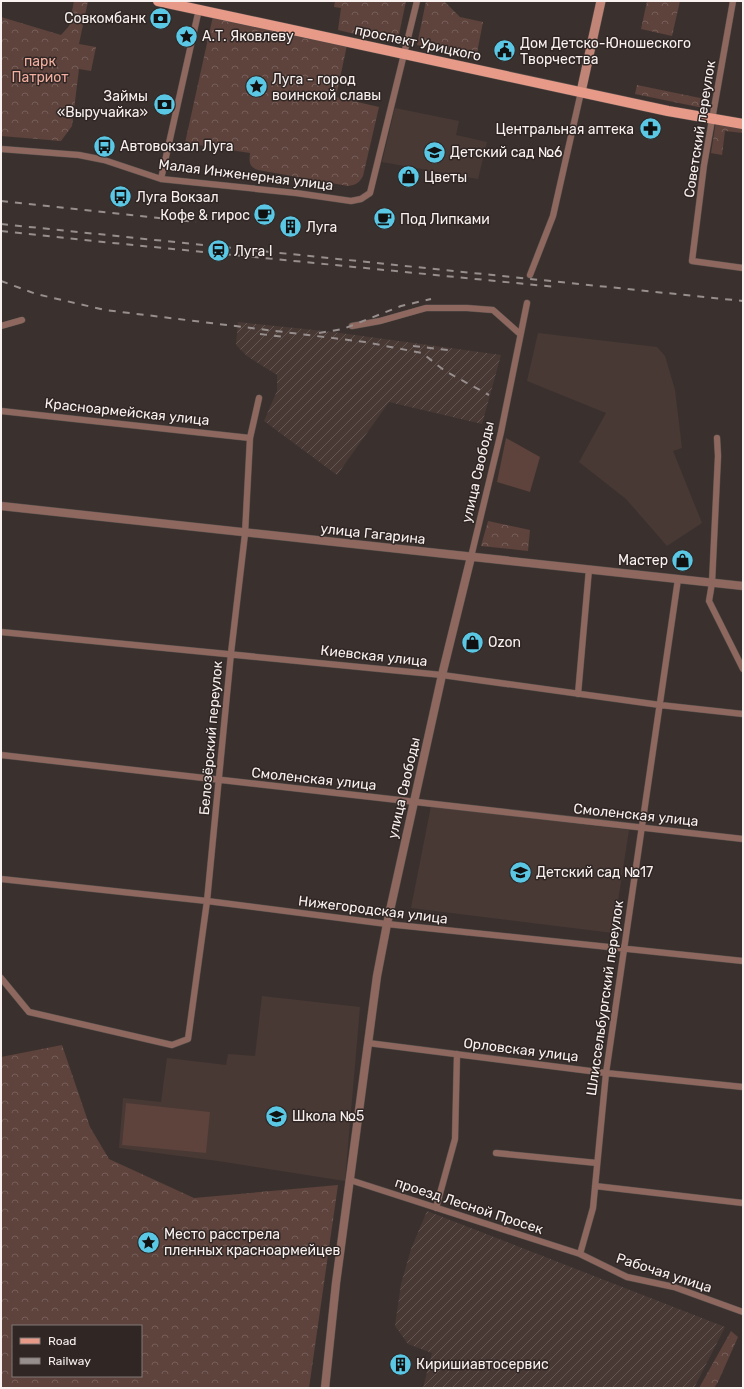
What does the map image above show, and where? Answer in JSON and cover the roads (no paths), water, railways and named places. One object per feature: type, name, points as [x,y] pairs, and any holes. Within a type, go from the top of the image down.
[{"type":"main road","name":"проспект Урицкого","points":[[158,1],[712,120],[743,124]]},
{"type":"main road","points":[[581,92],[601,1]]},
{"type":"street","points":[[404,54],[417,1]]},
{"type":"street","name":"Советский переулок","points":[[733,1],[704,165],[692,261],[743,268]]},
{"type":"street","points":[[162,179],[199,10]]},
{"type":"street","name":"Малая Инженерная улица","points":[[1,148],[79,155],[104,160],[162,179],[296,193],[351,201],[361,199],[370,193],[404,54]]},
{"type":"street","points":[[530,275],[553,216],[581,92]]},
{"type":"street","name":"улица Свободы","points":[[325,1388],[336,1283],[368,1043],[386,924],[442,675],[472,557],[501,432],[527,303]]},
{"type":"street","points":[[352,326],[380,321],[426,308],[467,308],[493,310],[520,334]]},
{"type":"street","points":[[1,326],[22,320]]},
{"type":"street","name":"Белозёрский переулок","points":[[1,978],[29,1012],[172,1045],[188,1039],[208,901],[231,653],[245,534],[250,438],[259,398]]},
{"type":"street","name":"Красноармейская улица","points":[[1,411],[250,438]]},
{"type":"street","points":[[717,438],[718,456],[712,583],[709,601],[743,669]]},
{"type":"street","name":"улица Гагарина","points":[[1,506],[245,534],[678,578],[743,586]]},
{"type":"street","points":[[578,694],[589,569]]},
{"type":"street","name":"Шлиссельбургский переулок","points":[[580,1254],[593,1208],[606,1073],[678,578]]},
{"type":"street","name":"Киевская улица","points":[[1,632],[231,653],[442,675],[660,706],[743,714]]},
{"type":"street","name":"Смоленская улица","points":[[1,755],[743,839]]},
{"type":"street","name":"Нижегородская улица","points":[[1,879],[208,901],[386,924],[624,950],[743,961]]},
{"type":"street","name":"Орловская улица","points":[[368,1043],[606,1073],[743,1087]]},
{"type":"street","points":[[436,1208],[455,1139],[457,1054]]},
{"type":"street","points":[[496,1153],[597,1163]]},
{"type":"street","name":"проезд Лесной Просек","points":[[350,1180],[580,1254]]},
{"type":"street","points":[[595,1186],[743,1203]]},
{"type":"street","name":"Рабочая улица","points":[[580,1254],[627,1277],[674,1287],[743,1312]]},
{"type":"railway","points":[[1,201],[196,222]]},
{"type":"railway","points":[[1,224],[743,301]]},
{"type":"railway","points":[[1,231],[556,287]]},
{"type":"railway","points":[[1,281],[36,294],[105,310],[365,342],[422,353],[445,371],[489,395]]},
{"type":"railway","points":[[319,333],[343,329],[401,306],[431,299]]},
{"type":"railway","points":[[260,334],[284,337]]},
{"type":"railway","points":[[413,346],[448,350]]},
{"type":"place","name":"Совкомбанк","points":[[161,18]]},
{"type":"place","name":"А.Т. Яковлеву","points":[[187,36]]},
{"type":"place","name":"Дом Детско-Юношеского Творчества","points":[[505,51]]},
{"type":"place","name":"Луга - город воинской славы","points":[[257,87]]},
{"type":"place","name":"Займы «Выручайка»","points":[[164,104]]},
{"type":"place","name":"Центральная аптека","points":[[650,129]]},
{"type":"place","name":"Автовокзал Луга","points":[[104,146]]},
{"type":"place","name":"Детский сад №6","points":[[435,152]]},
{"type":"place","name":"Цветы","points":[[409,177]]},
{"type":"place","name":"Луга Вокзал","points":[[120,197]]},
{"type":"place","name":"Кофе & гирос","points":[[265,215]]},
{"type":"place","name":"Под Липками","points":[[385,219]]},
{"type":"place","name":"Луга","points":[[291,227]]},
{"type":"place","name":"Луга I","points":[[219,251]]},
{"type":"place","name":"Мастер","points":[[683,560]]},
{"type":"place","name":"Ozon","points":[[473,642]]},
{"type":"place","name":"Детский сад №17","points":[[520,872]]},
{"type":"place","name":"Школа №5","points":[[276,1116]]},
{"type":"place","name":"Место расстрела пленных красноармейцев","points":[[148,1242]]},
{"type":"place","name":"Киришиавтосервис","points":[[401,1364]]},
{"type":"park label","name":"парк Патриот","points":[[40,70]]}]
